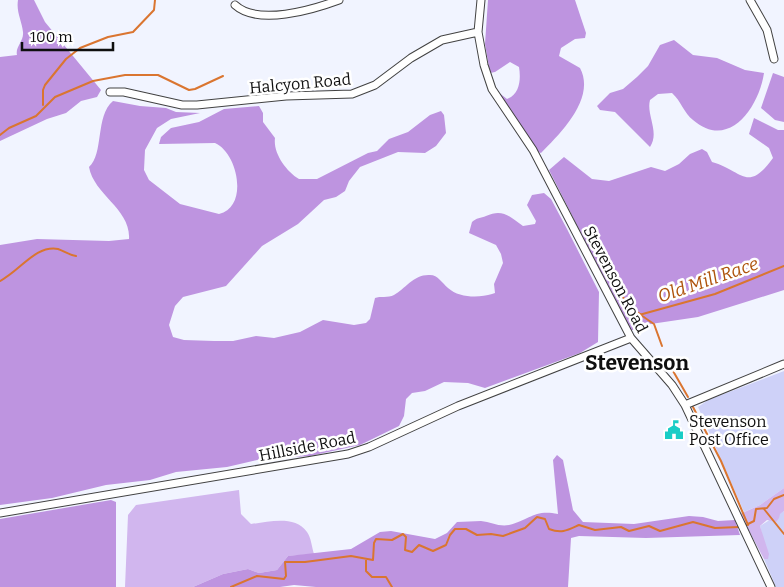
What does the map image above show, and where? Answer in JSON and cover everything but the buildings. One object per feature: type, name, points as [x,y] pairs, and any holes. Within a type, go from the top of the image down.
[{"type":"street","points":[[235,5],[242,12],[264,15],[300,12],[339,0]]},
{"type":"street","name":"Stevenson Road","points":[[481,0],[478,32],[492,89],[533,150],[631,338],[672,385],[686,405],[771,587]]},
{"type":"street","points":[[750,0],[767,30],[774,59]]},
{"type":"street","name":"Halcyon Road","points":[[110,92],[124,92],[182,105],[197,106],[286,96],[352,94],[375,85],[411,58],[442,40],[478,32]]},
{"type":"street","name":"Hillside Road","points":[[0,513],[348,454],[369,447],[458,406],[631,338]]},
{"type":"street","points":[[686,405],[784,364]]},
{"type":"shaded area","points":[[18,0],[34,0],[45,22],[101,90],[97,97],[81,101],[66,113],[47,119],[0,141],[0,57],[17,55],[17,49],[23,35]]},
{"type":"shaded area","points":[[488,0],[575,0],[586,33],[585,38],[575,39],[561,48],[559,56],[580,68],[584,79],[583,91],[580,103],[574,114],[558,136],[541,153],[536,151],[498,92],[507,99],[515,94],[520,81],[519,67],[510,62],[495,72],[490,73],[485,44]]},
{"type":"shaded area","points":[[674,40],[693,55],[717,58],[745,70],[764,73],[756,99],[749,111],[730,128],[719,131],[706,128],[693,120],[672,93],[658,94],[650,100],[649,106],[654,135],[650,147],[615,112],[600,110],[597,106],[610,93],[623,89],[637,77],[648,66],[660,45]]},
{"type":"shaded area","points":[[773,73],[784,77],[784,122],[775,120],[761,108]]},
{"type":"shaded area","points":[[113,101],[166,108],[176,112],[200,113],[171,119],[157,128],[145,150],[144,170],[149,180],[180,204],[219,214],[228,209],[234,201],[237,191],[237,180],[230,157],[215,143],[159,144],[161,137],[171,128],[199,122],[224,109],[259,106],[263,113],[263,122],[275,138],[276,150],[281,161],[299,179],[317,179],[368,153],[377,151],[389,139],[408,132],[430,115],[441,111],[444,115],[446,133],[436,146],[425,153],[398,152],[360,167],[349,181],[345,191],[336,197],[324,200],[298,224],[262,246],[226,286],[183,297],[175,306],[169,325],[173,337],[184,340],[233,341],[256,336],[274,338],[300,332],[323,320],[354,325],[366,323],[370,319],[375,298],[394,295],[414,279],[424,275],[435,276],[458,294],[481,296],[495,293],[494,284],[503,263],[501,254],[496,245],[469,233],[472,222],[492,214],[502,213],[523,226],[535,224],[536,221],[527,205],[532,195],[544,193],[551,199],[599,292],[598,342],[580,353],[485,388],[468,383],[444,382],[425,391],[412,393],[406,399],[404,416],[399,426],[360,445],[310,456],[261,459],[227,467],[176,472],[150,480],[106,485],[52,498],[0,505],[0,245],[37,239],[109,241],[129,239],[128,228],[119,210],[98,186],[92,177],[89,167],[97,153],[104,116],[107,108]]},
{"type":"shaded area","points":[[754,118],[778,130],[784,130],[784,290],[698,317],[644,325],[635,330],[630,330],[549,170],[564,157],[592,179],[609,181],[651,167],[665,171],[679,164],[690,154],[702,149],[707,152],[712,162],[744,177],[750,177],[757,175],[773,158],[769,148],[749,134]]},
{"type":"shaded area","points":[[784,371],[784,488],[760,505],[744,512],[698,407],[708,400]]},
{"type":"shaded area","points":[[557,455],[563,460],[573,510],[583,522],[634,524],[689,516],[703,517],[718,521],[735,520],[740,535],[646,538],[579,536],[571,538],[568,587],[316,587],[294,585],[280,587],[193,587],[223,574],[248,569],[259,573],[277,570],[288,556],[351,549],[380,532],[391,531],[435,539],[447,533],[457,522],[481,521],[498,525],[509,525],[537,514],[558,514],[553,460]]},
{"type":"shaded area","points":[[784,488],[784,511],[776,522],[767,520],[760,526],[769,554],[768,559],[764,559],[740,514],[760,505]]},
{"type":"shaded area","points":[[239,490],[241,514],[251,524],[273,521],[296,523],[308,534],[314,554],[288,556],[277,570],[259,573],[248,569],[223,574],[193,587],[125,587],[128,515],[136,505]]},
{"type":"shaded area","points":[[111,500],[116,502],[116,587],[0,587],[0,519]]},
{"type":"shaded area","points":[[784,511],[784,587],[776,587],[764,559],[768,559],[760,526]]},
{"type":"waterway","points":[[43,105],[45,85],[66,59],[80,48],[108,37],[133,32],[154,10],[155,0]]},
{"type":"waterway","points":[[0,135],[9,128],[36,116],[55,97],[93,81],[125,75],[158,75],[189,90],[223,76]]},
{"type":"waterway","points":[[0,281],[42,251],[58,249],[76,256]]},
{"type":"waterway","name":"Old Mill Race","points":[[639,315],[715,294],[784,266]]},
{"type":"waterway","name":"Old Mill Race","points":[[615,288],[633,308],[654,324],[662,346]]},
{"type":"waterway","points":[[669,364],[688,397]]},
{"type":"waterway","points":[[693,407],[721,461],[748,525]]},
{"type":"waterway","points":[[744,526],[754,521],[756,509],[767,508],[774,499],[784,495]]},
{"type":"waterway","points":[[764,509],[784,534]]},
{"type":"waterway","points":[[231,587],[257,576],[284,579],[286,576],[285,562],[305,562],[351,556],[373,560],[376,539],[392,540],[403,534],[406,537],[405,550],[412,552],[419,545],[433,551],[446,545],[455,529],[466,529],[477,535],[491,534],[503,536],[525,528],[537,517],[545,519],[549,529],[558,531],[568,530],[579,525],[595,530],[621,527],[629,531],[649,526],[660,531],[693,522],[715,528],[739,527]]},
{"type":"waterway","points":[[366,559],[366,571],[372,577],[386,577],[392,587]]},
{"type":"place","name":"Stevenson Post Office","points":[[674,430]]},
{"type":"district","name":"Stevenson","points":[[637,363]]}]
